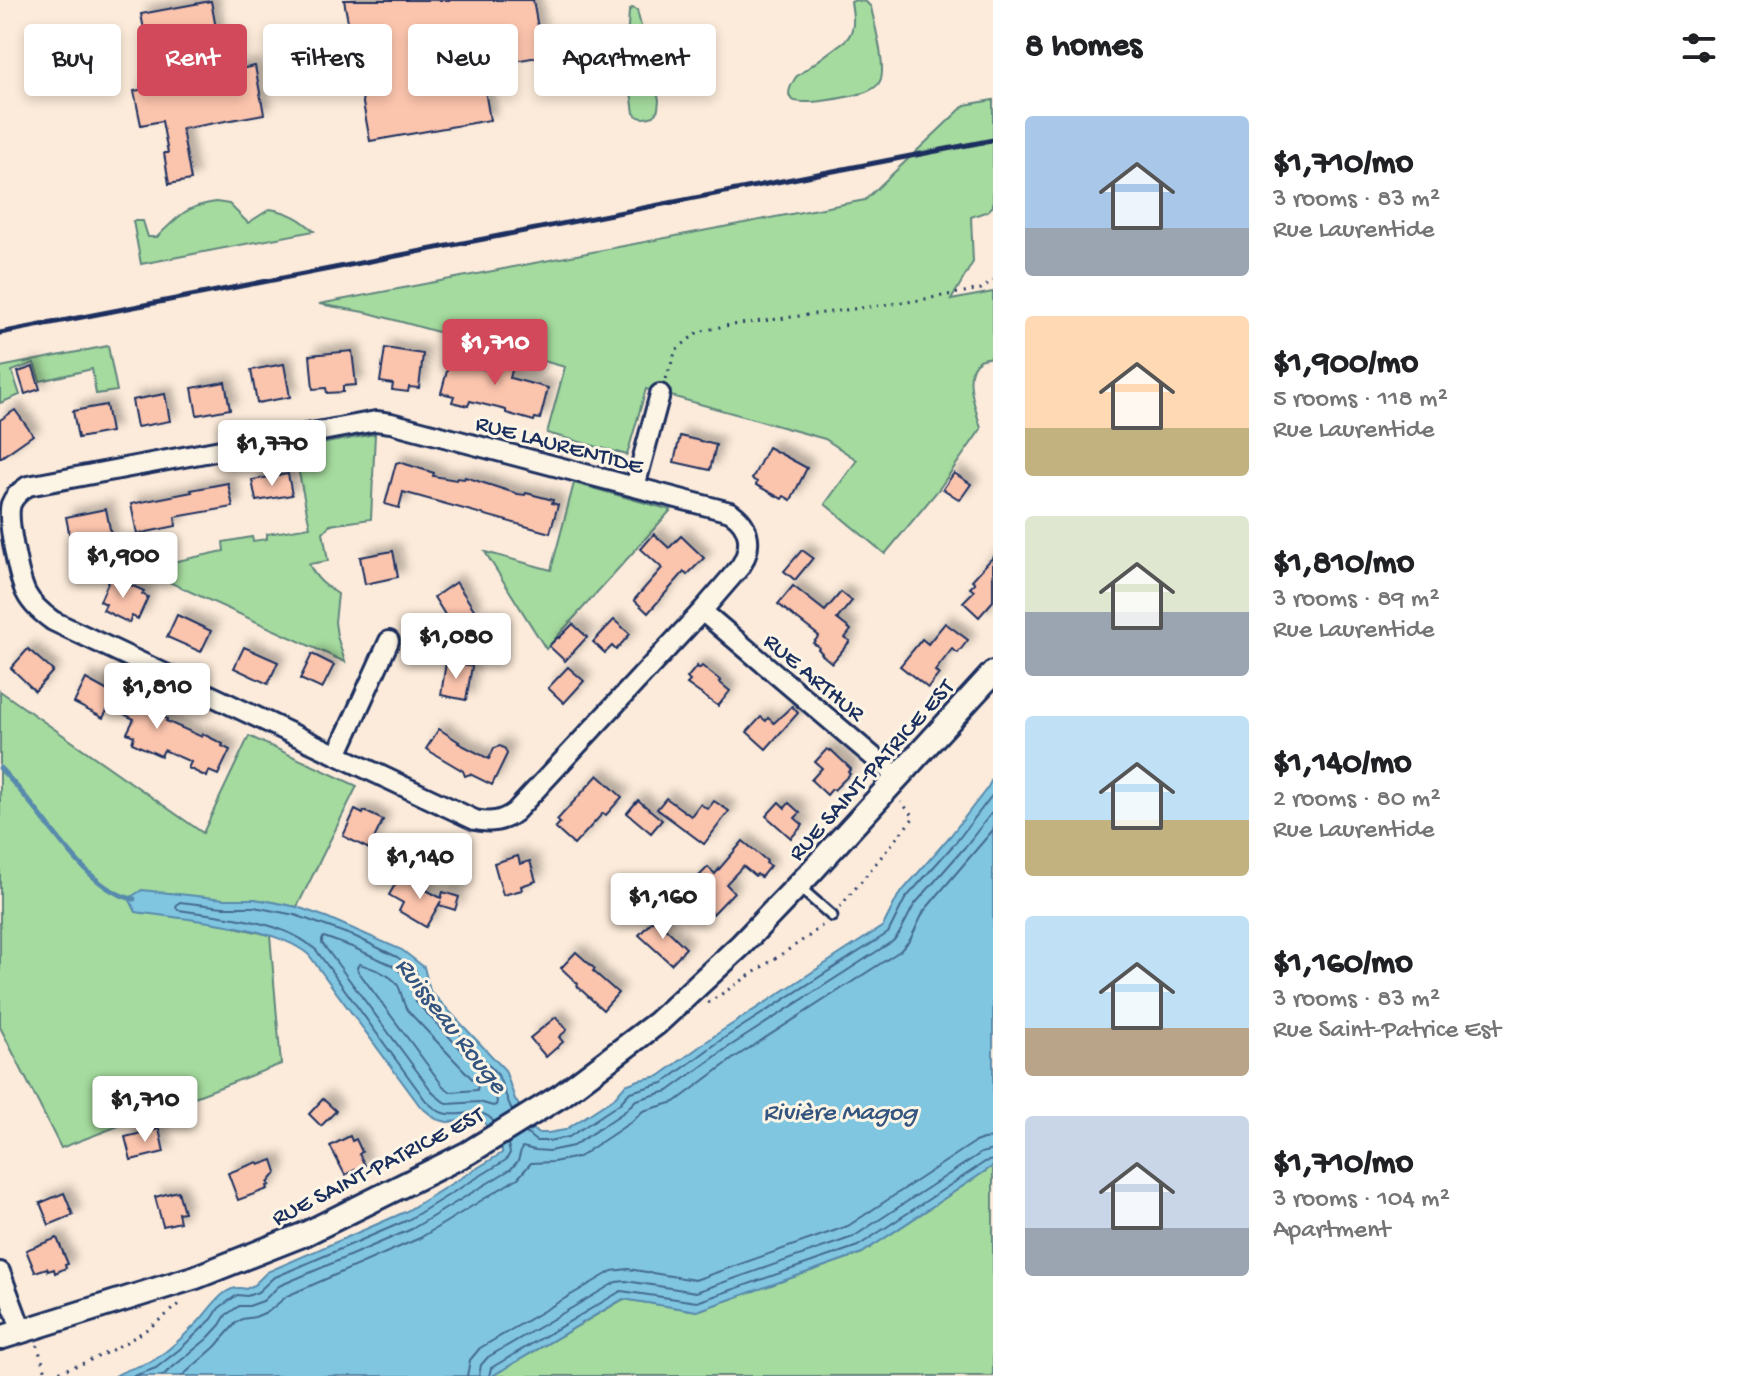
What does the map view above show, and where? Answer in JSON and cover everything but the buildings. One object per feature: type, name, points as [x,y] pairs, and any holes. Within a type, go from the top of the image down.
[{"type":"street","points":[[635,487],[660,394]]},
{"type":"street","name":"RUE LAURENTIDE","points":[[376,421],[391,423],[737,516],[746,528],[749,544],[744,560],[702,611],[515,812],[489,822],[475,820],[44,615],[31,601],[22,583],[9,516],[10,505],[17,494],[35,484],[376,421]]},
{"type":"street","name":"RUE ARTHUR","points":[[702,611],[897,777]]},
{"type":"street","points":[[337,755],[389,641]]},
{"type":"street","name":"RUE SAINT-PATRICE EST","points":[[0,1338],[196,1277],[276,1246],[418,1178],[528,1117],[597,1070],[657,1023],[741,945],[993,673]]},
{"type":"street","points":[[0,1272],[22,1331]]},
{"type":"lane","points":[[798,886],[832,916]]},
{"type":"path","points":[[660,394],[676,350],[698,332],[914,301],[981,289],[993,280]]},
{"type":"path","points":[[707,1004],[809,936],[832,916],[914,817],[900,801]]},
{"type":"path","points":[[22,1331],[35,1337],[45,1376],[116,1350],[183,1301]]},
{"type":"green space","points":[[851,2],[866,2],[871,7],[881,56],[882,75],[879,83],[850,97],[814,102],[794,101],[789,93],[796,77],[850,35],[853,22]]},
{"type":"green space","points":[[632,8],[637,10],[640,24],[628,24]]},
{"type":"green space","points":[[632,96],[658,96],[658,109],[654,116],[638,117],[634,113]]},
{"type":"green space","points":[[993,100],[993,206],[971,217],[973,262],[951,300],[993,292],[993,357],[974,365],[970,382],[981,429],[939,489],[885,554],[825,504],[857,460],[825,439],[646,389],[627,455],[547,433],[565,367],[369,313],[319,304],[865,200],[965,105]]},
{"type":"green space","points":[[216,202],[229,204],[248,223],[270,209],[294,217],[314,231],[141,264],[133,221],[143,221],[148,237],[157,237],[189,210]]},
{"type":"green space","points":[[108,346],[117,391],[96,394],[92,369],[40,381],[34,363],[12,371],[20,395],[0,403],[0,367]]},
{"type":"green space","points":[[375,434],[371,519],[330,525],[323,532],[328,561],[309,564],[321,581],[338,594],[335,622],[345,662],[160,578],[163,564],[224,551],[223,542],[252,537],[253,541],[267,539],[267,534],[310,527],[294,449]]},
{"type":"green space","points":[[574,483],[671,510],[546,649],[485,552],[551,570]]},
{"type":"green space","points":[[0,691],[203,833],[249,736],[357,786],[297,907],[254,899],[224,899],[234,927],[270,935],[281,1064],[61,1148],[0,1027]]},
{"type":"green space","points":[[993,1166],[993,1376],[492,1376],[624,1299],[697,1311],[862,1253]]},
{"type":"water","name":"Rivière Magog","points":[[993,777],[993,1166],[862,1253],[697,1311],[623,1299],[492,1376],[115,1376],[162,1354],[231,1289],[246,1289],[267,1272],[405,1212],[502,1153],[484,1122],[447,1122],[436,1119],[420,1106],[309,955],[293,945],[251,930],[136,912],[129,898],[142,890],[273,902],[326,917],[402,950],[424,967],[430,991],[505,1070],[515,1099],[534,1130],[548,1133],[565,1130],[614,1098],[625,1085],[659,1076],[717,1034],[883,926],[898,896],[951,835]]},
{"type":"waterway","name":"Ruisseau Rouge","points":[[0,768],[91,875],[119,895],[134,899]]},
{"type":"railway","points":[[0,333],[993,140]]}]
